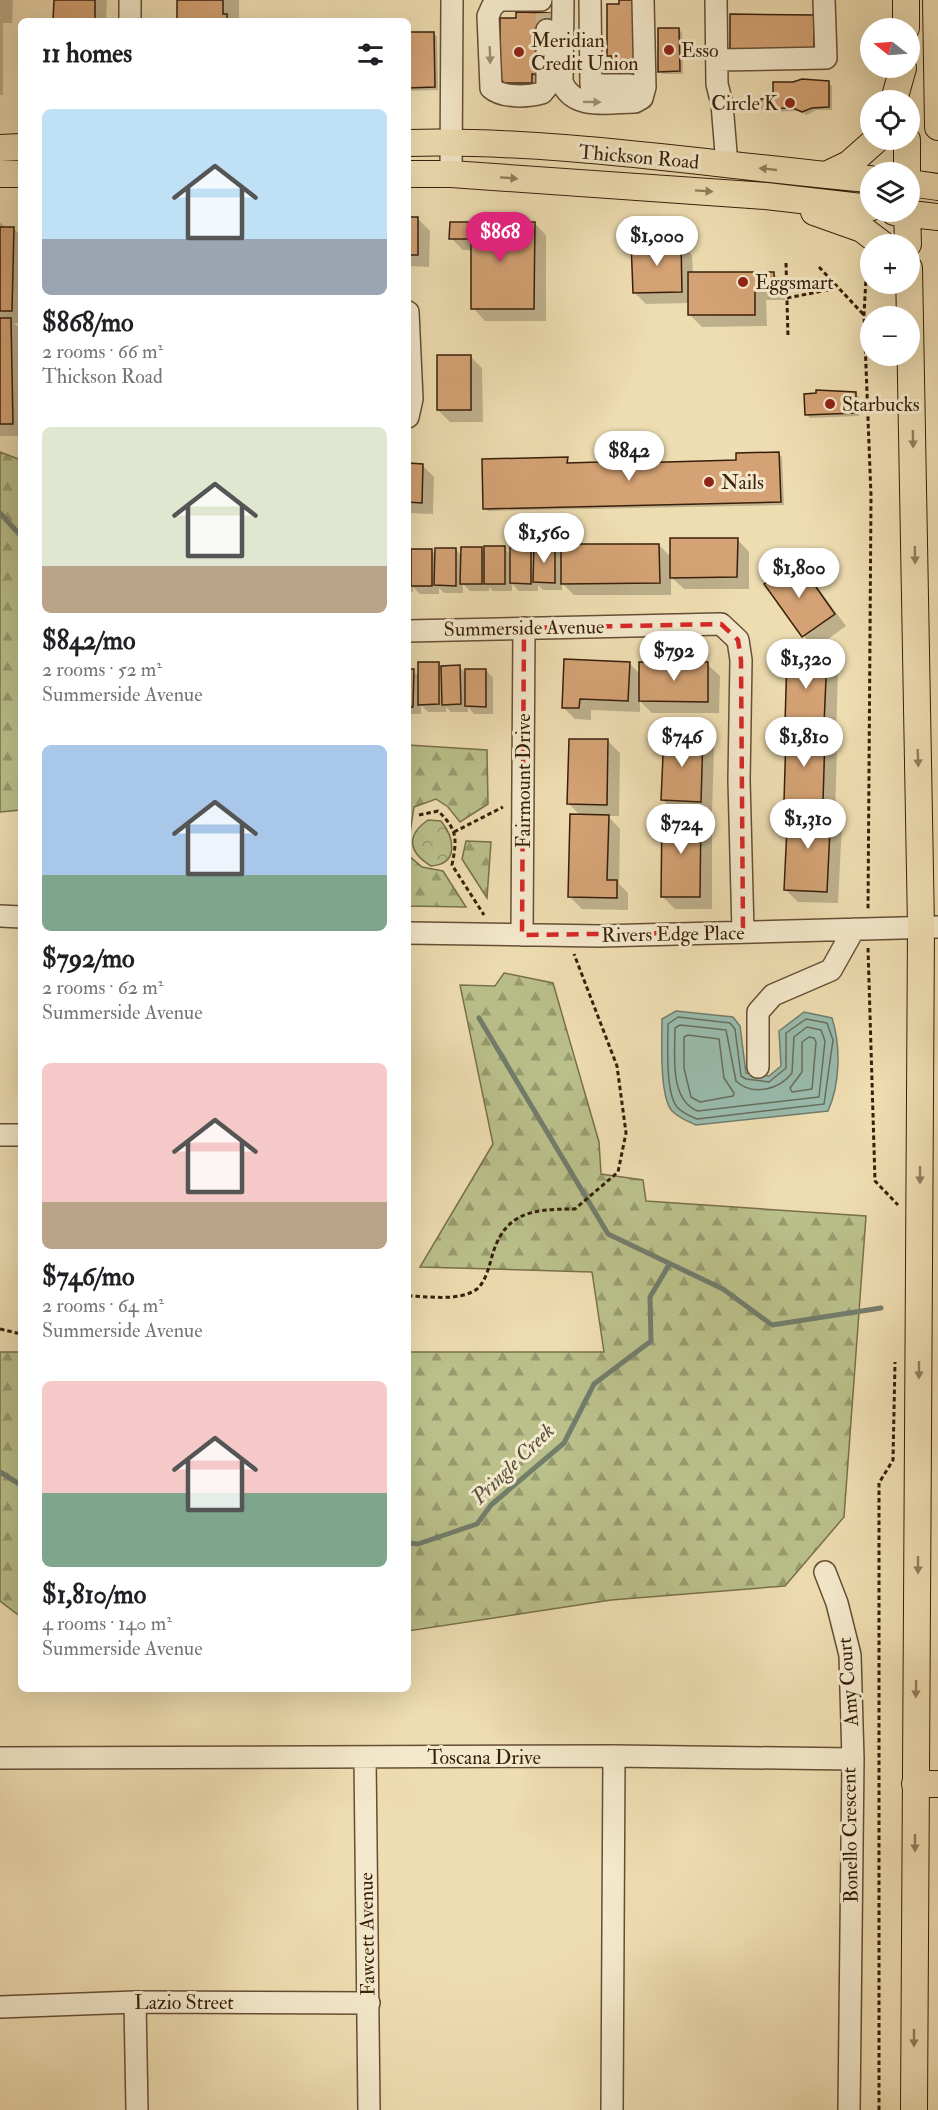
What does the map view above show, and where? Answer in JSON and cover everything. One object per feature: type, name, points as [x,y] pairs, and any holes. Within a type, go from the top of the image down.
[{"type":"main road","points":[[906,0],[906,18]]},
{"type":"main road","points":[[936,0],[938,127]]},
{"type":"main road","name":"Thickson Road","points":[[411,143],[451,142],[625,154],[860,178]]},
{"type":"main road","points":[[0,148],[18,147]]},
{"type":"main road","points":[[826,175],[849,164],[865,150]]},
{"type":"main road","points":[[0,174],[18,174]]},
{"type":"main road","name":"Thickson Road","points":[[411,174],[451,174],[766,196],[860,207]]},
{"type":"main road","points":[[920,185],[938,187]]},
{"type":"main road","points":[[766,196],[862,229],[869,234]]},
{"type":"main road","points":[[920,214],[938,217]]},
{"type":"main road","points":[[912,366],[930,927],[926,1784],[914,2110]]},
{"type":"street","points":[[130,0],[130,18]]},
{"type":"street","points":[[451,174],[452,0]]},
{"type":"street","points":[[499,0],[544,11],[547,87],[542,93],[504,94],[495,92],[491,87],[488,16],[492,6],[499,0]]},
{"type":"street","points":[[563,0],[562,82],[567,93],[578,102],[635,102],[642,98],[645,87],[642,0]]},
{"type":"street","points":[[590,0],[591,85],[630,85]]},
{"type":"street","points":[[716,0],[717,60],[727,165]]},
{"type":"street","points":[[717,60],[826,58],[824,0]]},
{"type":"street","points":[[411,377],[411,404]]},
{"type":"street","name":"Summerside Avenue","points":[[411,631],[721,624],[738,640],[741,660],[739,780],[743,932]]},
{"type":"street","name":"Fairmount Drive","points":[[522,935],[524,628]]},
{"type":"street","points":[[0,916],[18,917]]},
{"type":"street","name":"Rivers Edge Place","points":[[411,933],[567,936],[930,927]]},
{"type":"street","points":[[758,1068],[758,1012],[773,995],[831,970],[861,929]]},
{"type":"street","points":[[0,1135],[18,1135]]},
{"type":"street","name":"Amy Court","points":[[825,1572],[837,1604],[850,1655],[853,1759]]},
{"type":"street","points":[[612,2110],[614,1756]]},
{"type":"street","name":"Bonello Crescent","points":[[614,1756],[853,1759],[849,2110]]},
{"type":"street","name":"Toscana Drive","points":[[0,1758],[614,1756]]},
{"type":"street","name":"Fawcett Avenue","points":[[365,1758],[369,2110]]},
{"type":"street","points":[[135,2002],[137,2110]]},
{"type":"street","name":"Lazio Street","points":[[0,2007],[135,2002],[369,2002]]},
{"type":"path","points":[[786,263],[788,337]]},
{"type":"path","points":[[819,267],[860,311]]},
{"type":"path","points":[[787,298],[838,288]]},
{"type":"path","points":[[866,366],[871,496],[861,929],[875,1181],[898,1205],[897,1216]]},
{"type":"path","points":[[454,832],[523,796]]},
{"type":"path","points":[[419,815],[438,811],[451,824],[456,842],[452,865],[497,934]]},
{"type":"path","points":[[411,1296],[456,1296],[477,1289],[487,1275],[495,1241],[513,1219],[540,1209],[575,1209],[618,1172],[626,1133],[617,1066],[567,936]]},
{"type":"path","points":[[0,1329],[18,1334]]},
{"type":"path","points":[[879,2110],[879,1483],[893,1460],[895,1356]]},
{"type":"highlighted area","points":[[721,624],[738,640],[741,660],[743,932],[522,935],[524,628]]},
{"type":"green space","points":[[0,452],[18,459],[18,810],[0,812]]},
{"type":"green space","points":[[411,745],[487,750],[488,804],[460,822],[448,807],[436,799],[414,807],[411,827]]},
{"type":"green space","points":[[428,820],[441,821],[449,834],[452,849],[447,860],[431,866],[418,855],[413,843],[416,832]]},
{"type":"green space","points":[[466,841],[491,842],[487,898],[462,859]]},
{"type":"green space","points":[[411,858],[422,867],[443,871],[466,907],[411,906]]},
{"type":"green space","points":[[504,973],[553,983],[599,1142],[601,1174],[643,1180],[646,1201],[866,1216],[844,1517],[785,1586],[611,1600],[411,1631],[411,1352],[604,1352],[592,1272],[420,1267],[493,1144],[460,985],[495,986]]},
{"type":"green space","points":[[0,1352],[18,1352],[18,1615],[0,1601]]},
{"type":"water","points":[[676,1011],[733,1017],[740,1026],[746,1073],[769,1076],[781,1066],[779,1031],[804,1012],[832,1018],[837,1041],[838,1065],[835,1089],[828,1111],[696,1125],[677,1116],[668,1104],[665,1093],[662,1053],[662,1019]]},
{"type":"building","points":[[54,0],[95,0],[95,18],[53,18]]},
{"type":"building","points":[[177,0],[223,0],[223,14],[227,14],[227,18],[177,18]]},
{"type":"building","points":[[619,0],[637,0],[635,70],[612,71],[612,56],[607,56],[607,4],[619,4]]},
{"type":"building","name":"Meridian Credit Union","points":[[516,12],[553,13],[553,30],[537,75],[532,74],[532,83],[504,83],[500,78],[500,18],[516,18]]},
{"type":"building","points":[[730,14],[814,15],[814,52],[730,52]]},
{"type":"building","name":"Esso","points":[[658,28],[679,28],[680,71],[658,72]]},
{"type":"building","points":[[411,32],[434,32],[435,87],[411,88]]},
{"type":"building","points":[[802,79],[829,81],[829,107],[812,108],[802,112],[793,108],[761,109],[761,99],[773,98],[773,82],[793,82]]},
{"type":"building","points":[[411,217],[418,217],[418,255],[411,255]]},
{"type":"building","points":[[450,222],[535,222],[534,309],[471,309],[471,239],[449,239]]},
{"type":"building","points":[[0,227],[14,227],[12,311],[0,311]]},
{"type":"building","points":[[681,241],[682,292],[633,293],[631,242]]},
{"type":"building","points":[[688,272],[774,272],[774,288],[755,288],[755,315],[688,315]]},
{"type":"building","points":[[0,318],[11,318],[13,424],[0,424]]},
{"type":"building","points":[[437,355],[471,355],[471,410],[437,410]]},
{"type":"building","name":"Starbucks","points":[[816,390],[856,392],[856,413],[805,415],[804,394],[816,393]]},
{"type":"building","points":[[779,452],[781,502],[483,509],[482,459],[568,457],[567,463],[600,462],[599,458],[632,457],[632,463],[736,460],[736,453]]},
{"type":"building","points":[[411,463],[423,464],[422,503],[411,502]]},
{"type":"building","points":[[670,538],[738,538],[737,577],[670,578]]},
{"type":"building","points":[[561,544],[659,544],[660,583],[561,584]]},
{"type":"building","points":[[534,545],[555,545],[555,583],[533,582]]},
{"type":"building","points":[[484,546],[505,546],[505,584],[484,584]]},
{"type":"building","points":[[510,546],[531,546],[531,584],[510,583]]},
{"type":"building","points":[[461,547],[482,547],[482,584],[460,584]]},
{"type":"building","points":[[435,548],[456,548],[456,586],[434,585]]},
{"type":"building","points":[[411,549],[432,549],[432,586],[411,586]]},
{"type":"building","points":[[797,560],[835,614],[802,637],[764,584]]},
{"type":"building","points":[[787,656],[827,657],[824,724],[785,723]]},
{"type":"building","points":[[564,659],[630,662],[628,701],[580,699],[579,708],[562,708]]},
{"type":"building","points":[[418,662],[439,662],[439,704],[418,705]]},
{"type":"building","points":[[639,662],[708,662],[708,702],[639,701]]},
{"type":"building","points":[[460,665],[461,704],[442,705],[441,666]]},
{"type":"building","points":[[411,669],[414,669],[413,707],[411,707]]},
{"type":"building","points":[[465,669],[486,669],[486,707],[465,706]]},
{"type":"building","points":[[664,733],[703,735],[701,802],[661,800]]},
{"type":"building","points":[[786,734],[825,735],[823,802],[784,801]]},
{"type":"building","points":[[569,739],[608,739],[607,805],[567,804]]},
{"type":"building","points":[[788,807],[831,809],[827,892],[784,890]]},
{"type":"building","points":[[662,812],[701,812],[700,897],[661,897]]},
{"type":"building","points":[[570,814],[609,815],[607,880],[617,880],[617,898],[568,897]]},
{"type":"waterway","points":[[0,513],[18,533]]},
{"type":"waterway","points":[[479,1018],[608,1234],[723,1289],[772,1325],[881,1308]]},
{"type":"waterway","name":"Pringle Creek","points":[[411,1543],[418,1544],[477,1524],[491,1505],[564,1443],[594,1384],[651,1341],[650,1297],[669,1265]]},
{"type":"waterway","name":"Pringle Creek","points":[[0,1472],[18,1483]]},
{"type":"tunnel","points":[[546,13],[547,30]]},
{"type":"place","name":"Esso","points":[[669,50]]},
{"type":"place","name":"Meridian Credit Union","points":[[519,52]]},
{"type":"place","name":"Circle K","points":[[790,103]]},
{"type":"place","name":"Eggsmart","points":[[743,282]]},
{"type":"place","name":"Starbucks","points":[[830,404]]},
{"type":"place","name":"Nails","points":[[709,482]]}]
